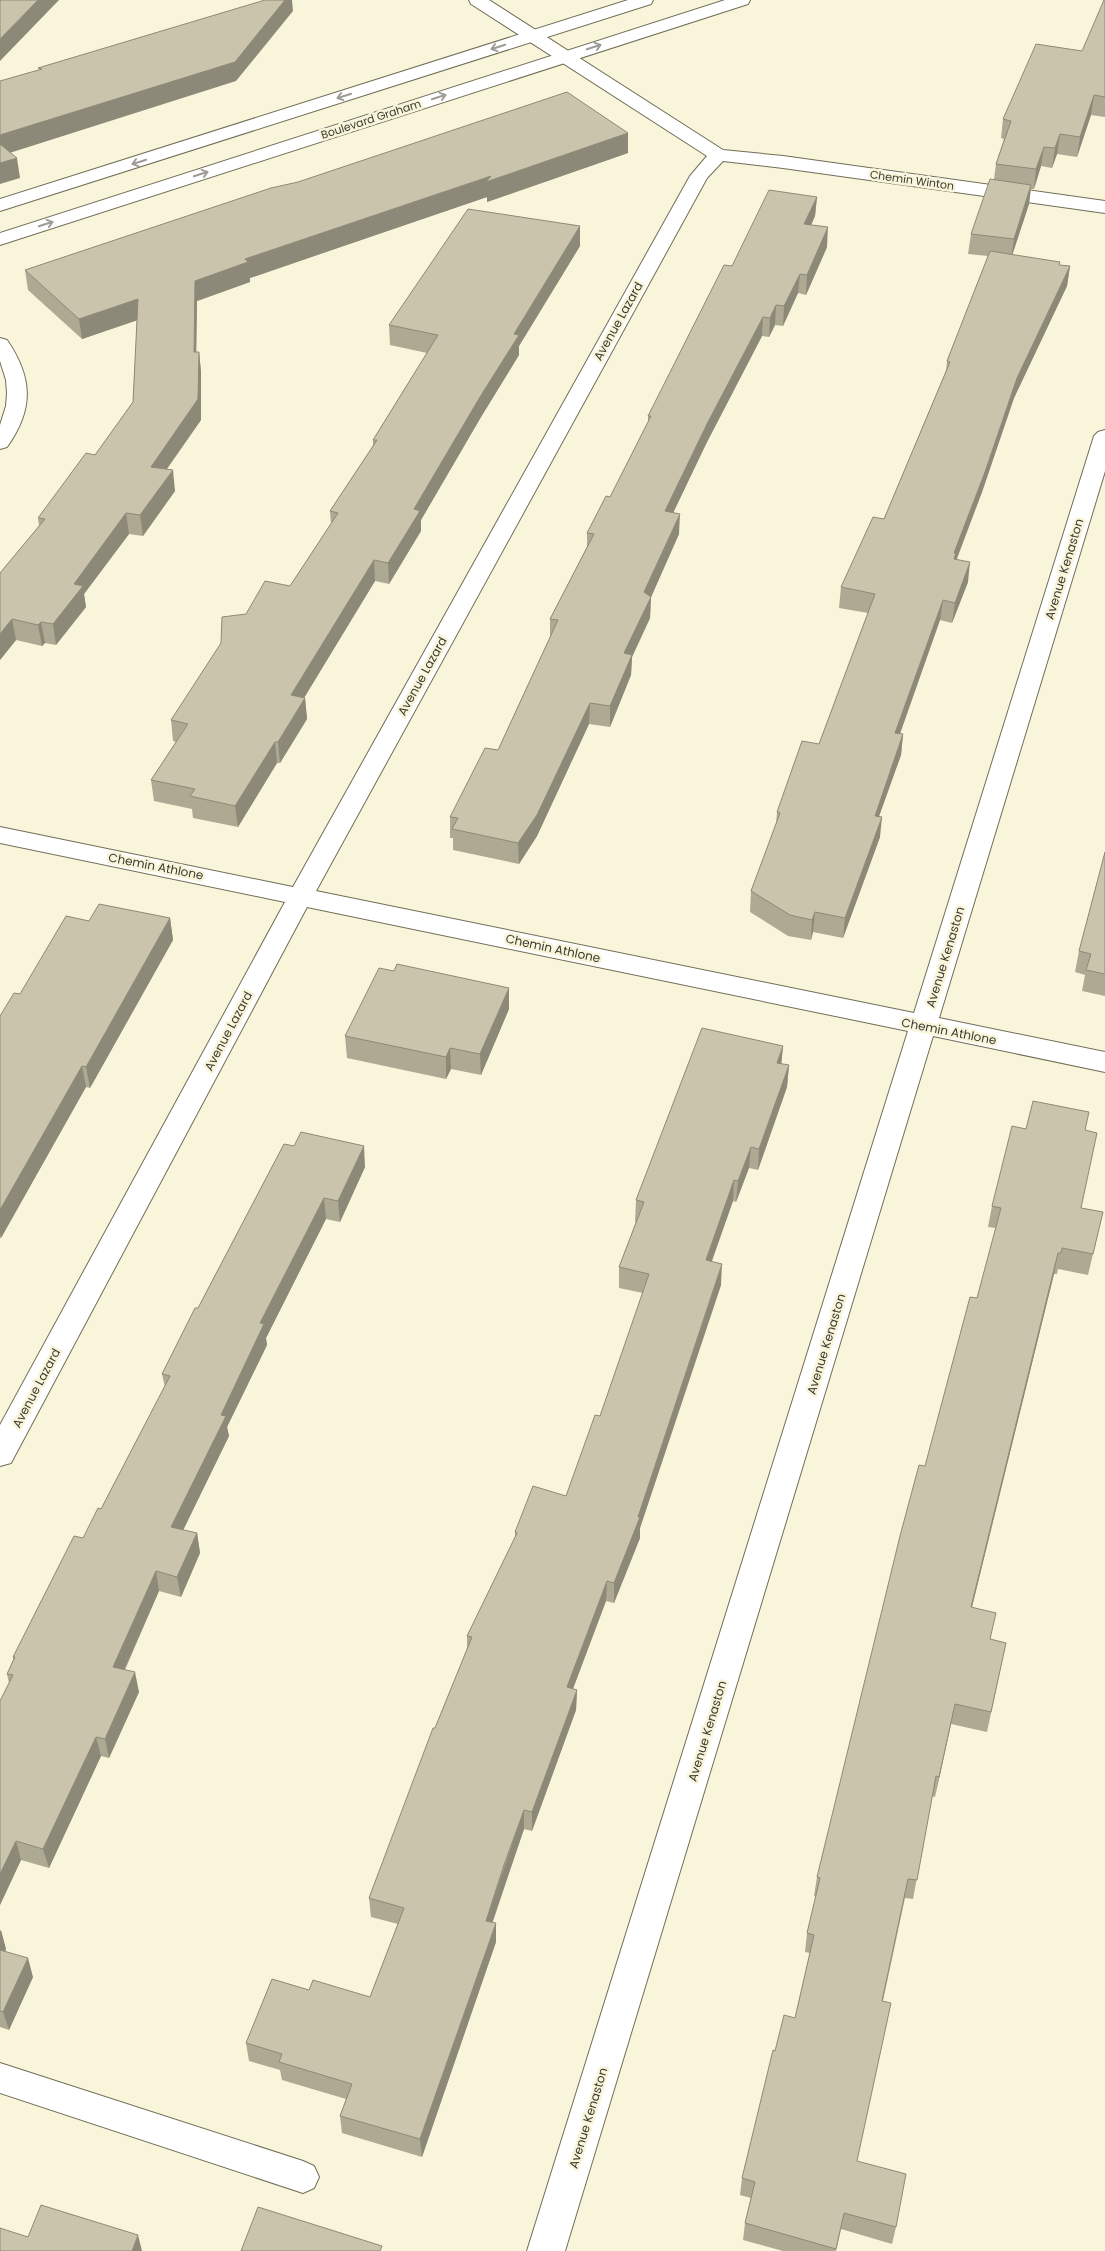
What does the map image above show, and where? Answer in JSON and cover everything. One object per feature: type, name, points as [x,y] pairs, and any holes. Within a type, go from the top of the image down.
[{"type":"street","points":[[477,0],[718,154]]},
{"type":"street","points":[[0,205],[645,0]]},
{"type":"street","name":"Boulevard Graham","points":[[0,239],[742,0]]},
{"type":"street","name":"Chemin Winton","points":[[718,154],[1105,207]]},
{"type":"street","name":"Avenue Lazard","points":[[0,1454],[301,895],[699,176],[718,154]]},
{"type":"street","points":[[0,344],[14,366],[18,391],[12,420],[0,443]]},
{"type":"street","name":"Avenue Kenaston","points":[[546,2251],[1105,436]]},
{"type":"street","name":"Chemin Athlone","points":[[0,835],[301,895],[924,1026],[1105,1062]]},
{"type":"lane","points":[[0,2078],[303,2177]]},
{"type":"building","points":[[0,0],[38,0],[0,39]]},
{"type":"building","points":[[265,0],[285,0],[235,62],[0,135],[0,81]]},
{"type":"building","points":[[1104,0],[1105,97],[1094,95],[1080,137],[1060,134],[1055,148],[1044,147],[1036,169],[996,164],[1011,121],[1003,119],[1036,44],[1082,51]]},
{"type":"building","points":[[567,92],[628,133],[486,182],[491,176],[245,259],[248,262],[195,281],[194,352],[199,352],[198,399],[151,467],[173,470],[140,515],[126,513],[74,584],[83,586],[53,624],[41,622],[38,625],[12,619],[0,634],[0,573],[45,519],[38,518],[86,453],[95,455],[133,402],[138,299],[79,319],[25,270],[271,188],[298,182]]},
{"type":"building","points":[[0,144],[17,158],[0,163]]},
{"type":"building","points":[[990,179],[1031,185],[1014,239],[971,234]]},
{"type":"building","points":[[769,190],[817,197],[804,224],[828,227],[807,275],[800,274],[784,306],[776,305],[770,318],[763,317],[707,424],[665,511],[680,514],[644,592],[651,597],[624,653],[632,655],[610,706],[590,703],[537,815],[518,843],[452,829],[458,818],[450,817],[485,748],[498,750],[558,620],[550,619],[594,534],[587,533],[606,496],[610,497],[651,416],[648,416],[724,265],[732,266]]},
{"type":"building","points":[[468,209],[580,226],[514,334],[519,335],[414,509],[420,511],[388,563],[374,560],[291,695],[305,698],[235,806],[190,796],[195,789],[151,780],[188,724],[171,720],[221,643],[222,617],[246,614],[265,581],[290,586],[338,513],[330,511],[377,440],[373,440],[438,335],[389,325]]},
{"type":"building","points":[[990,251],[1060,262],[1059,265],[1070,266],[1017,378],[985,472],[954,553],[956,553],[954,559],[970,562],[955,603],[943,600],[895,733],[903,734],[875,816],[882,817],[845,918],[815,912],[812,920],[790,915],[751,891],[780,813],[777,812],[802,741],[819,744],[875,594],[841,587],[873,517],[884,519],[950,362],[947,361]]},
{"type":"building","points":[[1105,852],[1105,974],[1086,970],[1091,954],[1079,951]]},
{"type":"building","points":[[99,904],[170,918],[86,1067],[82,1066],[0,1210],[0,1016],[14,993],[20,994],[66,916],[89,921]]},
{"type":"building","points":[[397,964],[509,988],[480,1054],[450,1048],[446,1057],[345,1036],[379,968],[394,971]]},
{"type":"building","points":[[702,1028],[783,1046],[777,1063],[789,1065],[759,1149],[751,1147],[738,1181],[734,1180],[706,1260],[722,1264],[638,1517],[640,1517],[614,1583],[607,1581],[567,1687],[577,1690],[532,1812],[524,1810],[504,1865],[486,1921],[496,1923],[420,2139],[340,2116],[352,2084],[279,2062],[282,2054],[246,2043],[272,1979],[309,1990],[313,1980],[370,1997],[404,1908],[369,1898],[433,1728],[435,1728],[472,1637],[467,1636],[517,1533],[515,1532],[533,1486],[566,1496],[595,1415],[600,1416],[649,1274],[619,1267],[644,1202],[636,1200]]},
{"type":"building","points":[[1033,1101],[1089,1112],[1085,1130],[1097,1133],[1081,1208],[1103,1212],[1093,1254],[1062,1248],[1061,1253],[1058,1253],[971,1607],[996,1613],[990,1639],[1006,1643],[991,1712],[955,1704],[939,1777],[936,1776],[917,1880],[908,1879],[882,2001],[891,2003],[857,2161],[906,2174],[896,2227],[844,2213],[836,2249],[745,2223],[755,2182],[742,2178],[773,2050],[775,2051],[784,2015],[795,2018],[814,1935],[807,1933],[820,1878],[817,1877],[919,1465],[925,1466],[970,1297],[977,1298],[1001,1208],[992,1206],[1012,1126],[1026,1129]]},
{"type":"building","points":[[301,1132],[364,1146],[338,1201],[324,1198],[260,1323],[264,1324],[221,1415],[226,1416],[171,1527],[197,1533],[177,1577],[156,1571],[113,1667],[135,1672],[105,1739],[96,1737],[43,1849],[16,1841],[0,1874],[0,1701],[13,1675],[7,1674],[15,1657],[13,1657],[74,1536],[83,1538],[98,1508],[101,1509],[170,1376],[162,1374],[195,1308],[198,1308],[284,1144],[294,1146]]},
{"type":"building","points":[[0,1950],[28,1958],[3,2012],[0,2011]]},
{"type":"building","points":[[41,2205],[138,2235],[132,2251],[0,2251],[0,2228],[28,2237]]},
{"type":"building","points":[[258,2207],[382,2246],[380,2251],[241,2251]]}]
